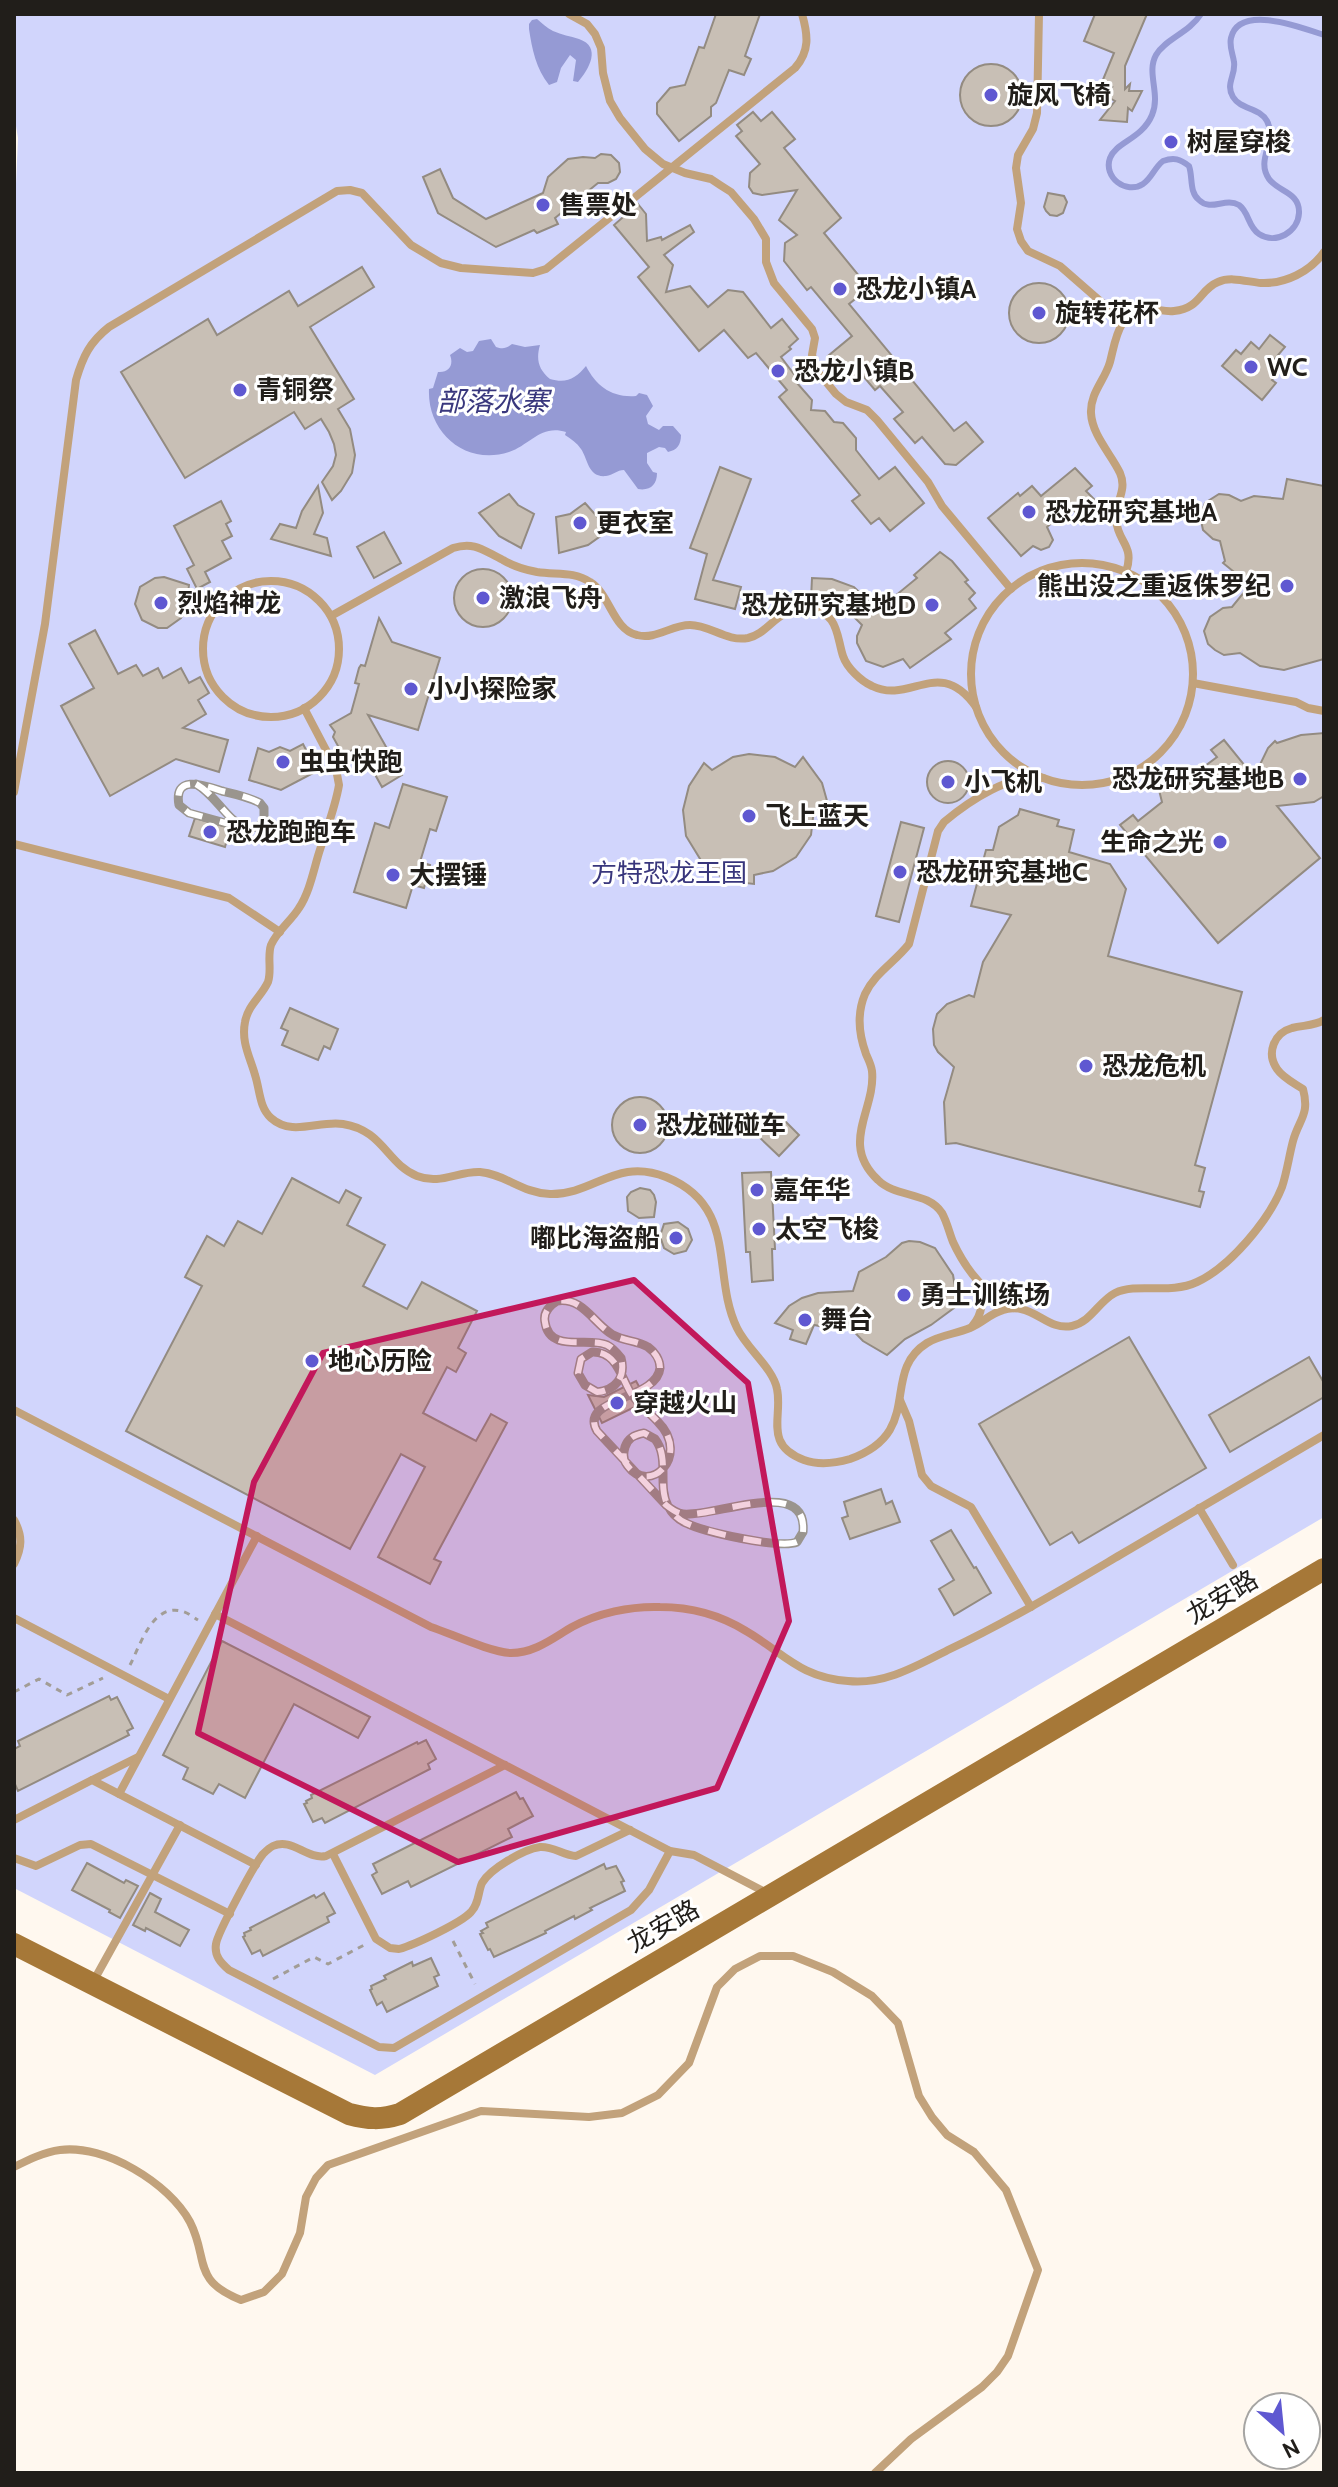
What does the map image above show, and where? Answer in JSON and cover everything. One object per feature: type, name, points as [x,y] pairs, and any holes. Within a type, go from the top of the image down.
[{"type":"main road","name":"龙安路","points":[[14,1944],[349,2114],[366,2119],[384,2119],[400,2114],[1324,1569]]},
{"type":"lane","points":[[569,14],[587,24],[595,34],[601,48],[605,87],[620,118],[653,157],[678,171],[711,179],[731,192],[747,210],[766,239],[766,262],[774,283],[812,329],[815,338],[812,355],[818,372],[836,394],[846,402],[867,410],[877,420],[928,482],[942,506],[1011,589]]},
{"type":"lane","points":[[14,792],[45,624],[76,380],[82,359],[97,336],[337,191],[362,193],[411,245],[441,263],[461,268],[533,273],[546,269],[795,68],[807,44],[802,14]]},
{"type":"lane","points":[[1039,14],[1037,113],[1033,129],[1018,155],[1016,168],[1021,203],[1017,229],[1028,251],[1060,266],[1123,321]]},
{"type":"lane","points":[[1126,572],[1130,554],[1116,520],[1124,487],[1122,476],[1091,416],[1096,389],[1109,367],[1115,336],[1123,321],[1138,311],[1186,310],[1217,282],[1285,280],[1305,272],[1324,252]]},
{"type":"lane","points":[[331,616],[453,548],[475,545],[524,569],[565,573],[589,581],[605,597],[623,627],[639,636],[689,625],[702,626],[726,636],[750,638],[784,614],[796,610],[818,611],[838,630],[849,667],[871,686],[893,691],[933,682],[943,683],[962,689],[976,707]]},
{"type":"lane","points":[[1043,778],[1019,765],[998,747],[987,732],[976,707],[971,680],[975,644],[991,611],[1011,589],[1033,575],[1068,564],[1104,565],[1126,572],[1154,588],[1177,616],[1191,650],[1193,683],[1190,704],[1178,729],[1162,751],[1148,763],[1115,780],[1079,785],[1031,776],[1009,781],[944,822],[938,831],[909,944],[870,985],[860,1012],[861,1039],[872,1067],[872,1082],[860,1130],[864,1159],[878,1181],[893,1190],[933,1203],[945,1220],[958,1254],[984,1289],[1013,1308],[1033,1313],[1051,1325],[1072,1326],[1083,1323],[1102,1301],[1113,1294],[1124,1290],[1184,1287],[1211,1274],[1238,1252],[1275,1200],[1287,1171],[1296,1131],[1306,1113],[1303,1089],[1277,1069],[1272,1059],[1272,1047],[1282,1033],[1291,1028],[1318,1024],[1324,1020]]},
{"type":"lane","points":[[272,581],[299,587],[322,604],[331,616],[339,643],[335,671],[321,695],[304,708],[284,716],[256,716],[230,704],[220,694],[206,670],[203,656],[206,627],[212,615],[231,594],[244,587],[272,581]]},
{"type":"lane","points":[[1193,683],[1296,702],[1324,711]]},
{"type":"lane","points":[[304,708],[336,769],[339,785],[305,898],[271,946],[267,983],[248,1011],[244,1036],[261,1103],[272,1119],[290,1127],[342,1123],[353,1127],[374,1137],[409,1172],[433,1180],[483,1172],[517,1187],[548,1194],[574,1190],[629,1171],[669,1178],[699,1199],[711,1219],[721,1246],[730,1311],[743,1342],[773,1378],[778,1391],[776,1427],[784,1446],[812,1463],[841,1461],[869,1451],[890,1430],[897,1416],[903,1373],[916,1351],[928,1342],[968,1330],[1002,1310],[1013,1308]]},
{"type":"lane","points":[[14,844],[229,898],[280,932]]},
{"type":"lane","points":[[968,1330],[976,1322],[982,1306],[978,1281]]},
{"type":"lane","points":[[900,1399],[909,1421],[922,1475],[931,1486],[971,1507],[1031,1607]]},
{"type":"lane","points":[[14,1410],[431,1627],[511,1653],[542,1645],[596,1617],[638,1607],[680,1608],[734,1623],[786,1660],[817,1676],[852,1682],[890,1677],[909,1670],[996,1627],[1324,1435]]},
{"type":"lane","points":[[1199,1508],[1233,1565]]},
{"type":"lane","points":[[14,1520],[21,1547],[14,1564]]},
{"type":"lane","points":[[119,1794],[257,1536]]},
{"type":"lane","points":[[215,1614],[670,1851],[694,1855],[771,1895]]},
{"type":"lane","points":[[14,1618],[169,1699]]},
{"type":"lane","points":[[14,1820],[138,1757]]},
{"type":"lane","points":[[505,1765],[333,1854],[315,1857],[293,1846],[278,1844],[265,1852],[218,1937],[217,1957],[229,1970],[379,2047],[387,2048],[401,2044],[631,1910],[649,1890],[670,1851]]},
{"type":"lane","points":[[92,1780],[256,1865]]},
{"type":"lane","points":[[93,1983],[180,1825]]},
{"type":"lane","points":[[333,1854],[376,1939],[390,1948],[399,1949],[472,1911],[483,1881],[497,1867],[541,1847],[576,1856],[630,1830]]},
{"type":"lane","points":[[14,1858],[36,1866],[80,1845],[91,1844],[230,1914]]},
{"type":"lane","points":[[14,2167],[61,2149],[95,2152],[139,2171],[176,2201],[191,2224],[203,2270],[222,2293],[241,2300],[264,2292],[282,2274],[300,2233],[306,2197],[316,2178],[328,2165],[481,2111],[589,2117],[622,2113],[658,2095],[689,2063],[717,1987],[735,1969],[760,1956],[793,1956],[833,1972],[872,1996],[898,2023],[919,2096],[947,2135],[974,2152],[1006,2190],[1038,2270],[1008,2356],[997,2372],[982,2387],[911,2439],[875,2473]]},
{"type":"path","points":[[14,1692],[39,1679],[67,1695],[121,1673],[153,1622],[162,1614],[180,1611],[209,1626]]},
{"type":"path","points":[[445,1927],[482,1997]]},
{"type":"path","points":[[260,1986],[314,1957],[328,1964],[376,1939]]},
{"type":"highlighted area","points":[[634,1280],[748,1383],[789,1621],[717,1788],[458,1862],[198,1733],[254,1482],[323,1353]]},
{"type":"green space","name":"方特恐龙王国","points":[[14,14],[1324,14],[1324,1517],[375,2075],[14,1888],[14,230],[18,138],[14,114]]},
{"type":"water","points":[[537,19],[553,31],[579,39],[590,47],[589,65],[578,82],[573,81],[576,60],[570,55],[561,68],[557,82],[549,85],[545,79],[535,58],[529,29],[532,20]]},
{"type":"water","name":"部落水寨","points":[[491,339],[500,348],[512,344],[525,347],[540,345],[539,364],[550,379],[571,379],[586,366],[600,385],[612,393],[647,395],[653,406],[646,416],[648,424],[659,430],[663,426],[673,426],[681,435],[674,450],[668,452],[659,447],[647,453],[647,463],[657,473],[654,484],[638,489],[624,470],[606,476],[595,474],[574,441],[565,435],[566,432],[557,430],[543,433],[509,452],[493,455],[464,450],[452,442],[435,419],[429,389],[433,388],[438,372],[450,368],[450,355],[460,348],[473,351],[479,341]]},
{"type":"building","name":"售票处","points":[[716,14],[760,14],[745,56],[751,59],[744,75],[729,70],[716,103],[711,107],[711,116],[679,141],[657,114],[657,103],[670,88],[685,85],[699,47],[704,48]]},
{"type":"building","points":[[1095,14],[1147,14],[1125,66],[1125,89],[1130,84],[1129,91],[1142,91],[1132,111],[1128,108],[1127,122],[1100,120],[1115,101],[1106,96],[1112,87],[1102,82],[1114,53],[1084,41]]},
{"type":"building","name":"旋风飞椅","points":[[991,64],[1003,66],[1013,73],[1020,83],[1020,107],[1013,117],[1003,124],[991,126],[979,124],[969,117],[962,107],[960,95],[962,83],[969,73],[979,66]]},
{"type":"building","name":"恐龙小镇A","points":[[753,112],[761,121],[772,112],[795,139],[784,148],[841,218],[824,233],[869,288],[849,304],[954,431],[966,422],[983,442],[956,465],[945,464],[922,437],[915,443],[894,419],[903,412],[880,386],[875,390],[864,377],[856,383],[845,371],[842,374],[828,356],[852,336],[811,287],[807,290],[784,261],[785,243],[797,235],[779,220],[797,190],[762,195],[753,193],[749,187],[750,173],[760,164],[736,136],[742,131],[737,125]]},
{"type":"building","name":"售票处","points":[[601,154],[611,155],[619,163],[620,172],[616,179],[598,183],[555,218],[558,224],[537,233],[534,230],[496,247],[438,213],[423,177],[440,169],[453,198],[486,219],[543,193],[548,177],[568,159],[595,158]]},
{"type":"building","points":[[1048,193],[1064,196],[1067,202],[1063,213],[1057,216],[1046,211],[1044,207]]},
{"type":"building","name":"恐龙小镇B","points":[[638,204],[646,214],[647,241],[661,237],[662,240],[690,225],[694,232],[664,255],[673,265],[666,292],[690,286],[708,307],[728,290],[743,292],[771,328],[782,319],[798,339],[781,357],[812,400],[811,410],[825,411],[834,422],[843,423],[856,438],[856,450],[879,479],[895,467],[924,503],[890,531],[879,518],[871,524],[852,501],[860,495],[779,397],[787,390],[756,353],[748,358],[724,330],[699,351],[638,277],[649,267],[614,225]]},
{"type":"building","name":"青铜祭","points":[[362,267],[374,287],[310,327],[354,399],[338,409],[350,429],[355,455],[352,473],[341,491],[332,500],[322,482],[333,466],[336,455],[329,432],[321,419],[305,429],[294,412],[185,478],[121,372],[208,319],[217,335],[289,291],[298,306]]},
{"type":"building","name":"旋转花杯","points":[[1039,283],[1060,292],[1069,313],[1060,334],[1039,343],[1018,334],[1009,313],[1018,292]]},
{"type":"building","name":"WC","points":[[1270,335],[1285,347],[1273,361],[1281,368],[1272,380],[1276,383],[1262,400],[1222,366],[1236,350],[1241,354],[1251,342],[1259,349]]},
{"type":"building","points":[[720,467],[751,479],[713,580],[741,587],[735,609],[695,599],[707,554],[690,548]]},
{"type":"building","name":"恐龙研究基地A","points":[[1075,468],[1092,486],[1086,491],[1094,499],[1092,510],[1081,519],[1071,507],[1047,527],[1053,540],[1049,547],[1041,550],[1033,546],[1021,556],[988,518],[1018,493],[1020,496],[1032,486],[1041,496]]},
{"type":"building","name":"熊出没之重返侏罗纪","points":[[1287,479],[1324,486],[1324,659],[1284,670],[1260,666],[1240,653],[1224,655],[1208,644],[1204,631],[1210,617],[1223,608],[1232,607],[1250,585],[1223,563],[1220,541],[1203,530],[1200,516],[1205,503],[1219,494],[1241,501],[1254,496],[1283,499]]},
{"type":"building","points":[[318,486],[323,513],[314,534],[327,538],[331,556],[271,539],[280,524],[296,528],[302,511]]},
{"type":"building","name":"更衣室","points":[[509,494],[518,505],[534,514],[521,548],[499,536],[479,513]]},
{"type":"building","points":[[221,501],[231,521],[226,524],[232,536],[222,541],[231,558],[205,572],[210,582],[197,589],[187,569],[194,565],[174,526]]},
{"type":"building","name":"更衣室","points":[[585,503],[609,530],[588,545],[559,553],[556,517],[570,514]]},
{"type":"building","points":[[384,532],[401,563],[374,578],[357,547]]},
{"type":"building","name":"恐龙研究基地D","points":[[940,552],[968,580],[965,582],[975,593],[969,599],[976,608],[945,633],[951,639],[910,668],[903,659],[883,667],[866,661],[857,643],[862,625],[843,606],[827,600],[811,599],[812,578],[832,579],[854,587],[878,610],[917,578],[914,575]]},
{"type":"building","name":"激浪飞舟","points":[[483,569],[504,577],[512,598],[504,619],[483,627],[462,619],[454,598],[462,577]]},
{"type":"building","name":"烈焰神龙","points":[[164,577],[189,585],[186,610],[181,618],[167,628],[158,628],[142,620],[135,604],[140,587],[155,578]]},
{"type":"building","points":[[379,618],[392,642],[440,658],[418,730],[368,715],[402,775],[382,787],[359,746],[343,755],[330,725],[351,713],[359,684],[355,683],[359,668],[365,666]]},
{"type":"building","points":[[95,630],[118,674],[136,665],[143,676],[158,668],[163,678],[181,668],[189,683],[200,677],[209,693],[198,700],[206,714],[183,728],[228,740],[219,772],[176,759],[110,796],[61,706],[94,688],[69,644]]},
{"type":"building","name":"生命之光","points":[[1324,733],[1324,796],[1314,802],[1277,806],[1320,858],[1218,943],[1120,825],[1133,815],[1138,821],[1162,802],[1159,790],[1169,773],[1180,771],[1193,775],[1217,757],[1211,750],[1224,740],[1254,777],[1268,748],[1275,741]]},
{"type":"building","name":"虫虫快跑","points":[[303,744],[317,771],[281,790],[249,780],[258,748],[269,752],[280,747],[290,751]]},
{"type":"building","name":"飞上蓝天","points":[[749,754],[775,757],[795,767],[803,757],[822,783],[829,808],[814,809],[811,835],[796,857],[773,871],[754,875],[754,884],[723,878],[702,862],[686,836],[683,810],[689,786],[704,763],[712,770],[733,757]]},
{"type":"building","name":"小飞机","points":[[948,761],[963,767],[969,782],[963,797],[948,803],[933,797],[927,782],[933,767]]},
{"type":"building","name":"大摆锤","points":[[403,784],[447,797],[436,831],[430,829],[420,862],[430,865],[424,888],[413,885],[406,908],[354,892],[375,823],[389,828]]},
{"type":"building","name":"恐龙危机","points":[[1020,809],[1059,820],[1057,826],[1074,830],[1069,852],[1110,864],[1126,889],[1108,956],[1242,992],[1195,1165],[1205,1168],[1199,1191],[1204,1192],[1200,1207],[956,1143],[946,1144],[944,1102],[954,1067],[934,1045],[933,1029],[937,1014],[947,1004],[969,995],[974,997],[983,962],[1011,915],[971,906],[986,850],[993,850],[999,827],[1018,815]]},
{"type":"building","name":"恐龙跑跑车","points":[[195,818],[230,828],[225,847],[189,836]]},
{"type":"building","name":"恐龙研究基地C","points":[[901,822],[924,828],[899,922],[876,916]]},
{"type":"building","points":[[290,1008],[338,1029],[330,1049],[324,1046],[318,1060],[282,1045],[288,1031],[281,1028]]},
{"type":"building","name":"恐龙碰碰车","points":[[640,1097],[660,1105],[668,1125],[660,1145],[640,1153],[620,1145],[612,1125],[620,1105]]},
{"type":"building","points":[[778,1114],[799,1135],[779,1156],[757,1135]]},
{"type":"building","name":"太空飞梭","points":[[771,1172],[775,1249],[772,1249],[773,1280],[752,1282],[750,1252],[746,1252],[742,1173]]},
{"type":"building","name":"地心历险","points":[[292,1178],[339,1203],[346,1190],[361,1198],[347,1225],[385,1245],[363,1286],[407,1309],[422,1282],[477,1311],[458,1348],[466,1353],[456,1372],[447,1367],[423,1413],[476,1441],[491,1414],[507,1423],[434,1559],[441,1562],[430,1584],[378,1557],[425,1467],[401,1454],[350,1549],[126,1431],[202,1286],[185,1277],[207,1236],[224,1246],[238,1221],[262,1234]]},
{"type":"building","points":[[640,1188],[650,1190],[654,1195],[654,1217],[639,1218],[628,1211],[627,1197]]},
{"type":"building","name":"嘟比海盗船","points":[[678,1222],[688,1229],[692,1240],[686,1251],[674,1254],[664,1248],[660,1236],[664,1224]]},
{"type":"building","name":"勇士训练场","points":[[909,1241],[935,1248],[953,1275],[958,1305],[905,1339],[887,1355],[863,1341],[834,1311],[830,1328],[814,1325],[806,1344],[790,1339],[793,1330],[775,1323],[789,1306],[802,1298],[818,1293],[853,1291],[859,1272]]},
{"type":"building","points":[[1129,1337],[1206,1468],[1079,1543],[1072,1532],[1050,1545],[979,1424]]},
{"type":"building","points":[[1309,1357],[1324,1383],[1324,1397],[1230,1452],[1209,1415]]},
{"type":"building","name":"穿越火山","points":[[636,1381],[647,1401],[602,1423],[588,1395],[604,1397]]},
{"type":"building","points":[[881,1489],[886,1504],[892,1501],[900,1522],[850,1539],[842,1518],[848,1516],[844,1502]]},
{"type":"building","points":[[951,1530],[991,1593],[954,1615],[939,1589],[954,1580],[931,1541]]},
{"type":"building","points":[[222,1641],[370,1717],[358,1738],[294,1704],[245,1798],[219,1784],[213,1794],[183,1779],[188,1768],[163,1755]]},
{"type":"building","points":[[109,1696],[111,1700],[117,1697],[133,1728],[127,1731],[129,1735],[18,1791],[14,1782],[14,1749],[20,1746],[18,1741]]},
{"type":"building","points":[[426,1740],[436,1759],[428,1764],[430,1769],[325,1823],[322,1818],[313,1822],[304,1804],[312,1798],[311,1795]]},
{"type":"building","points":[[516,1792],[533,1816],[508,1829],[512,1837],[411,1887],[408,1881],[382,1894],[372,1875],[377,1872],[373,1864]]},
{"type":"building","points":[[87,1863],[124,1883],[126,1880],[138,1886],[120,1918],[72,1890]]},
{"type":"building","points":[[604,1864],[606,1869],[616,1866],[624,1881],[621,1882],[625,1891],[575,1919],[574,1916],[494,1957],[488,1950],[480,1934],[488,1927],[486,1923]]},
{"type":"building","points":[[150,1893],[161,1899],[155,1912],[189,1930],[180,1946],[146,1928],[145,1931],[133,1925]]},
{"type":"building","points":[[324,1893],[335,1913],[327,1917],[329,1922],[263,1956],[260,1950],[252,1954],[244,1933],[314,1895],[316,1898]]},
{"type":"building","points":[[431,1958],[439,1975],[434,1977],[438,1986],[387,2012],[382,2002],[377,2005],[371,1986],[412,1962],[413,1966]]},
{"type":"waterway","points":[[1201,14],[1156,55],[1152,69],[1155,99],[1152,115],[1142,130],[1113,153],[1110,172],[1123,186],[1136,187],[1146,182],[1163,161],[1180,160],[1189,166],[1192,189],[1199,200],[1208,205],[1239,205],[1255,231],[1266,237],[1279,237],[1290,231],[1298,220],[1298,206],[1292,196],[1273,183],[1265,172],[1270,136],[1267,121],[1264,116],[1236,101],[1231,92],[1234,67],[1231,38],[1236,28],[1258,20],[1287,24],[1324,35]]},
{"type":"railway","points":[[196,784],[203,789],[209,794],[239,825],[247,829],[264,821],[264,808],[260,803],[242,796],[200,785],[192,784],[186,785],[178,795],[179,805],[189,813],[247,829]]},
{"type":"railway","points":[[803,1532],[797,1542],[788,1544],[759,1541],[709,1531],[676,1516],[668,1506],[665,1498],[663,1489],[663,1472],[663,1463],[662,1455],[655,1439],[644,1433],[634,1436],[626,1444],[624,1459],[625,1461],[627,1465],[636,1474],[646,1476],[656,1474],[664,1468],[669,1459],[667,1435],[632,1395],[628,1388],[625,1381],[621,1374],[617,1367],[607,1356],[592,1352],[581,1359],[578,1373],[585,1385],[597,1392],[604,1391],[621,1377],[622,1371],[622,1365],[621,1358],[607,1345],[554,1338],[545,1322],[549,1307],[557,1301],[574,1303],[613,1335],[644,1345],[657,1356],[660,1368],[656,1379],[646,1387],[634,1393],[620,1399],[608,1405],[598,1412],[594,1420],[597,1431],[666,1505],[668,1506],[676,1512],[697,1514],[775,1502],[791,1506],[801,1515],[803,1532]]},
{"type":"place","name":"旋风飞椅","points":[[991,95]]},
{"type":"place","name":"树屋穿梭","points":[[1171,142]]},
{"type":"place","name":"售票处","points":[[543,205]]},
{"type":"place","name":"恐龙小镇A","points":[[840,289]]},
{"type":"place","name":"旋转花杯","points":[[1039,313]]},
{"type":"place","name":"WC","points":[[1251,367]]},
{"type":"place","name":"恐龙小镇B","points":[[778,371]]},
{"type":"place","name":"青铜祭","points":[[240,390]]},
{"type":"place","name":"恐龙研究基地A","points":[[1029,512]]},
{"type":"place","name":"更衣室","points":[[580,523]]},
{"type":"place","name":"熊出没之重返侏罗纪","points":[[1287,586]]},
{"type":"place","name":"激浪飞舟","points":[[483,598]]},
{"type":"place","name":"烈焰神龙","points":[[161,603]]},
{"type":"place","name":"恐龙研究基地D","points":[[932,605]]},
{"type":"place","name":"小小探险家","points":[[411,689]]},
{"type":"place","name":"虫虫快跑","points":[[283,762]]},
{"type":"place","name":"恐龙研究基地B","points":[[1300,779]]},
{"type":"place","name":"小飞机","points":[[948,782]]},
{"type":"place","name":"飞上蓝天","points":[[749,816]]},
{"type":"place","name":"恐龙跑跑车","points":[[210,832]]},
{"type":"place","name":"生命之光","points":[[1220,842]]},
{"type":"place","name":"恐龙研究基地C","points":[[900,872]]},
{"type":"place","name":"大摆锤","points":[[393,875]]},
{"type":"place","name":"恐龙危机","points":[[1086,1066]]},
{"type":"place","name":"恐龙碰碰车","points":[[640,1125]]},
{"type":"place","name":"嘉年华","points":[[757,1190]]},
{"type":"place","name":"太空飞梭","points":[[759,1229]]},
{"type":"place","name":"嘟比海盗船","points":[[676,1238]]},
{"type":"place","name":"勇士训练场","points":[[904,1295]]},
{"type":"place","name":"舞台","points":[[805,1320]]},
{"type":"place","name":"地心历险","points":[[312,1361]]},
{"type":"place","name":"穿越火山","points":[[617,1403]]}]
